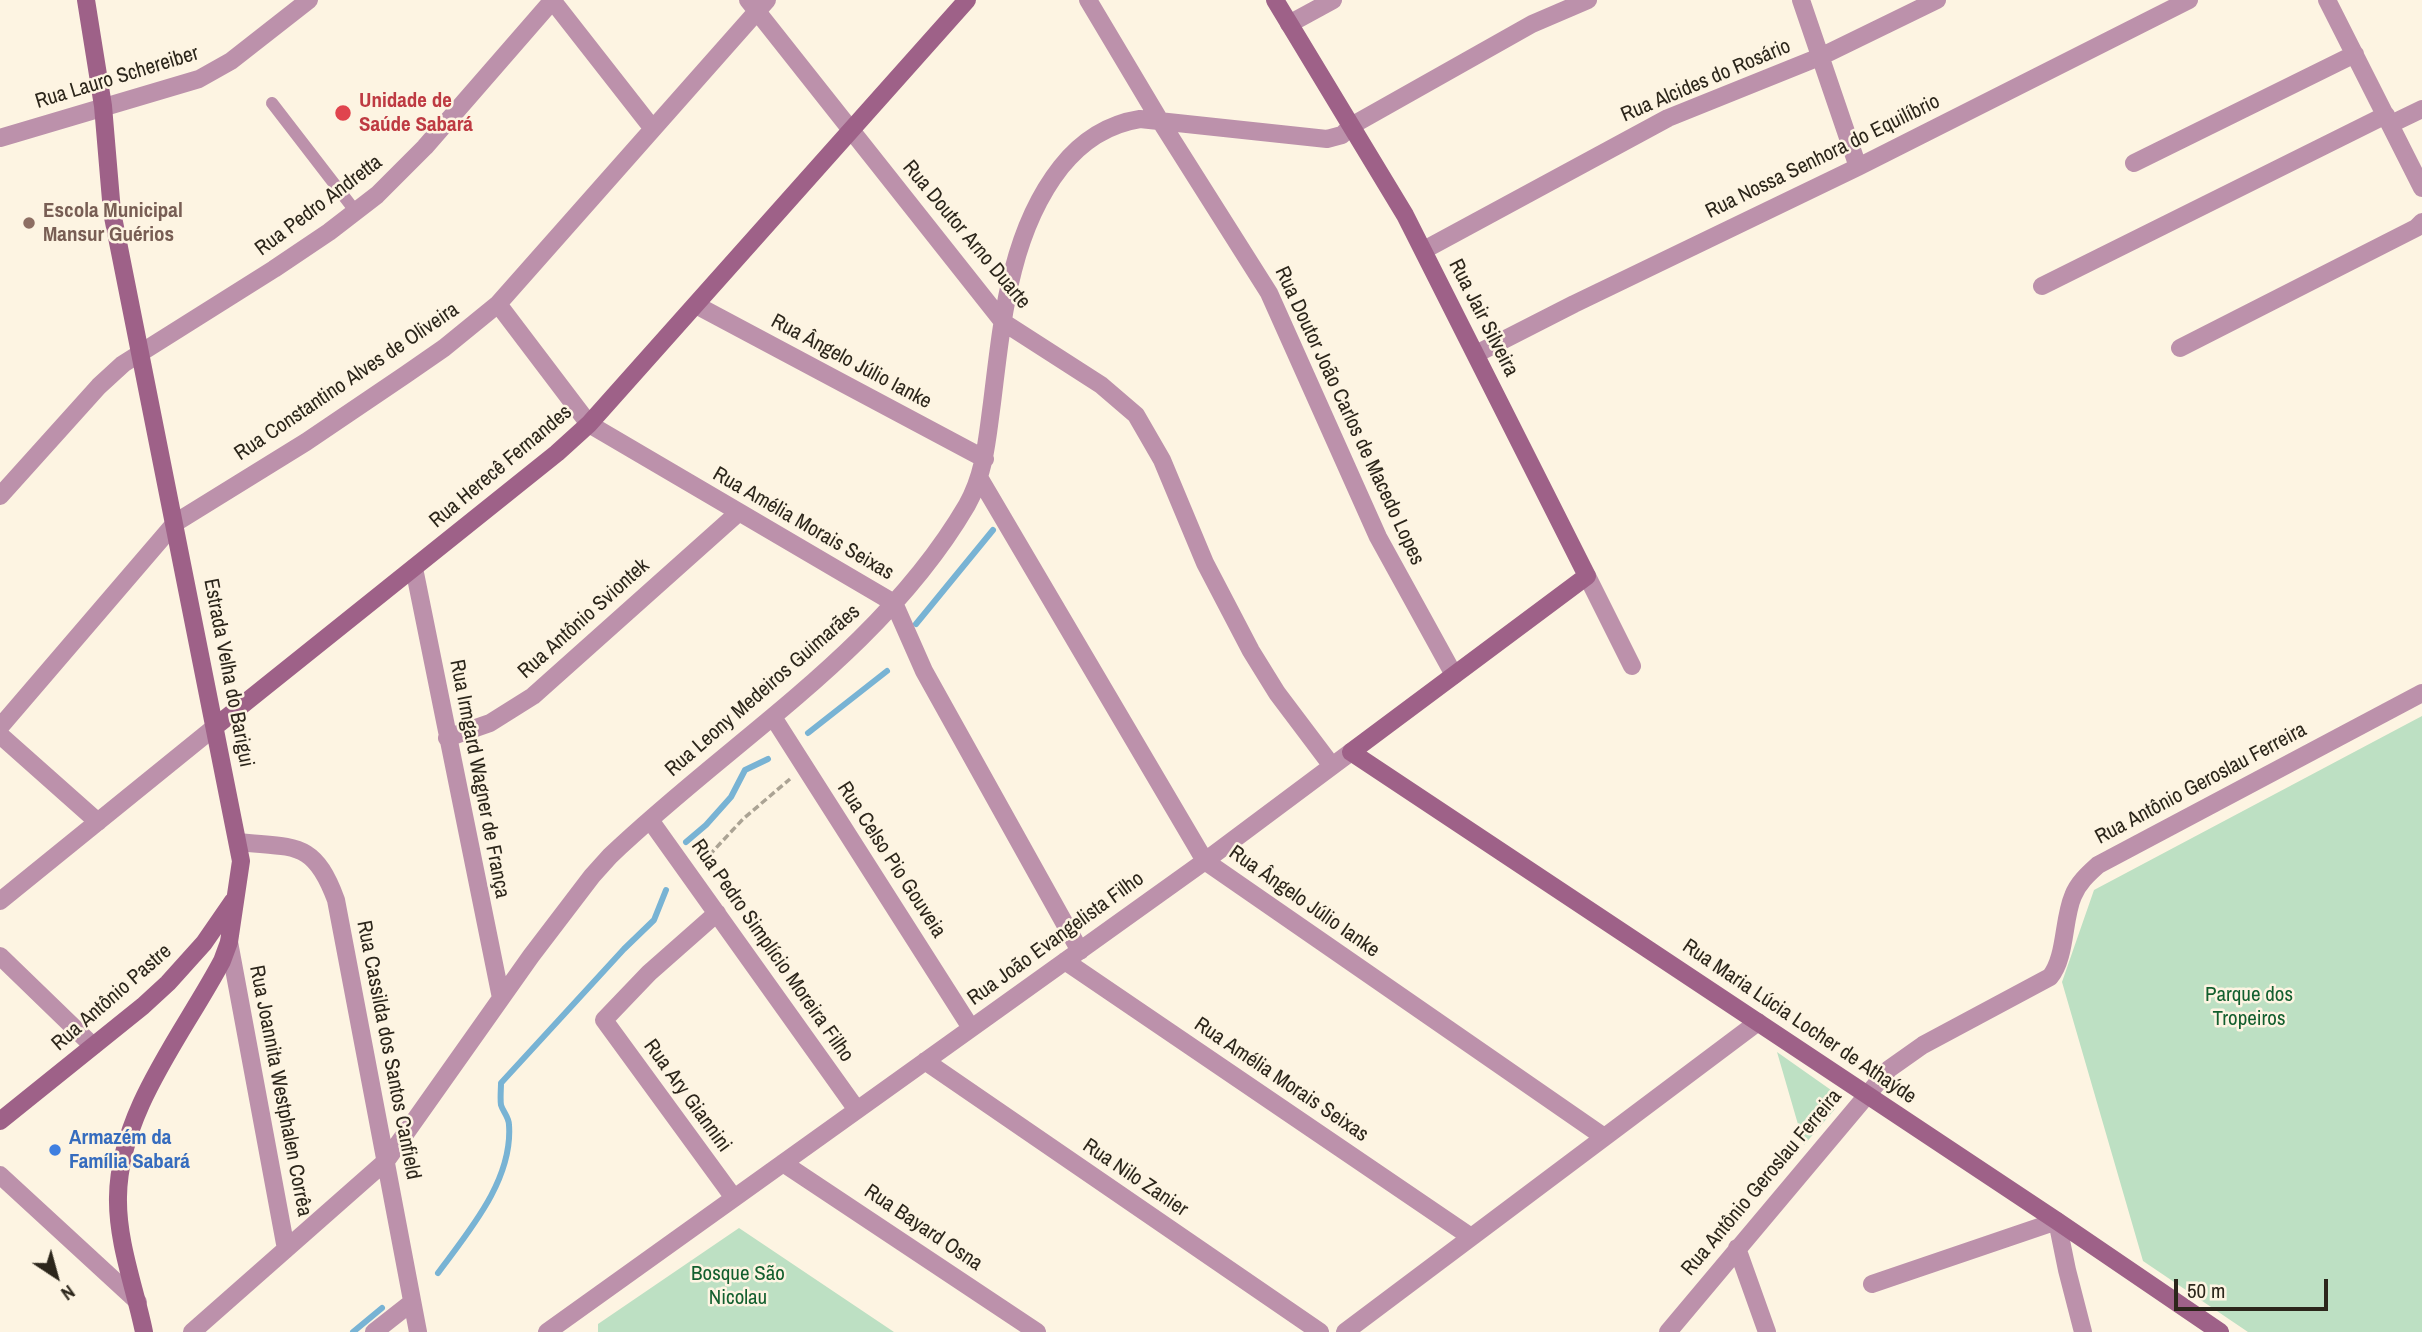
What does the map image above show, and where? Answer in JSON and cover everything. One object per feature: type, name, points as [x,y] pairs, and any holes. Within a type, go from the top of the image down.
[{"type":"street","name":"Estrada Velha do Barigui","points":[[86,0],[103,106],[112,212],[241,861],[229,942],[216,972],[160,1069],[133,1125],[119,1177],[119,1222],[145,1332]]},
{"type":"street","name":"Rua Lauro Schereiber","points":[[0,138],[188,83],[215,71],[309,0]]},
{"type":"street","points":[[552,0],[653,129]]},
{"type":"street","name":"Rua Pedro Andretta","points":[[0,496],[99,386],[140,352],[274,270],[356,212],[398,175],[552,0]]},
{"type":"street","name":"Rua Herecê Fernandes","points":[[0,901],[557,453],[589,424],[967,0]]},
{"type":"street","name":"Rua Doutor João Carlos de Macedo Lopes","points":[[1087,0],[1269,293],[1378,537],[1454,675]]},
{"type":"street","name":"Rua Jair Silveira","points":[[1275,0],[1387,183],[1424,250],[1632,666]]},
{"type":"street","points":[[1289,24],[1333,0]]},
{"type":"street","name":"Rua Leony Medeiros Guimarães","points":[[192,1332],[386,1161],[501,998],[592,876],[650,820],[839,659],[894,603],[946,536],[980,480],[1003,322],[1014,266],[1023,240],[1043,192],[1084,143],[1123,121],[1159,119],[1327,139],[1342,135],[1351,126],[1532,24],[1588,0]]},
{"type":"street","points":[[1801,0],[1858,167]]},
{"type":"street","name":"Rua Alcides do Rosário","points":[[1424,250],[1668,118],[1822,57],[1937,0]]},
{"type":"street","name":"Rua Nossa Senhora do Equilíbrio","points":[[1476,354],[1858,167],[2189,0]]},
{"type":"street","points":[[2327,0],[2422,188]]},
{"type":"street","name":"Rua Doutor Arno Duarte","points":[[757,4],[850,131],[1003,322],[1101,385],[1136,415],[1162,460],[1205,563],[1251,651],[1277,693],[1332,766]]},
{"type":"street","name":"Rua Constantino Alves de Oliveira","points":[[0,727],[175,523],[347,415],[444,348],[498,304],[653,129],[757,4]]},
{"type":"street","points":[[2134,163],[2355,54]]},
{"type":"street","points":[[2042,286],[2388,120],[2422,109]]},
{"type":"street","points":[[2180,348],[2416,228],[2422,222]]},
{"type":"street","name":"Rua Amélia Morais Seixas","points":[[498,304],[589,424],[894,603],[925,671],[1072,956],[1471,1237]]},
{"type":"street","name":"Rua Ângelo Júlio Ianke","points":[[696,305],[985,459]]},
{"type":"street","name":"Rua Ângelo Júlio Ianke","points":[[980,480],[1205,861],[1604,1137]]},
{"type":"street","name":"Rua Antônio Sviontek","points":[[447,738],[490,723],[533,696],[738,513]]},
{"type":"street","name":"Rua Irmgard Wagner de França","points":[[414,568],[501,998]]},
{"type":"street","name":"Rua João Evangelista Filho","points":[[547,1332],[1205,861],[1587,576]]},
{"type":"street","name":"Rua Antônio Geroslau Ferreira","points":[[1668,1332],[1866,1094],[1904,1057],[2050,977],[2057,965],[2073,895],[2083,879],[2098,865],[2422,694]]},
{"type":"street","name":"Rua Celso Pio Gouveia","points":[[773,717],[971,1028]]},
{"type":"street","points":[[0,735],[98,822]]},
{"type":"street","name":"Rua Maria Lúcia Locher de Athaýde","points":[[1351,752],[2220,1332]]},
{"type":"street","name":"Rua Pedro Simplício Moreira Filho","points":[[650,820],[857,1110]]},
{"type":"street","name":"Rua Cassilda dos Santos Canfield","points":[[239,842],[306,852],[318,861],[328,877],[342,923],[418,1332]]},
{"type":"street","name":"Rua Antônio Pastre","points":[[0,1121],[143,1006],[188,962],[237,894]]},
{"type":"street","name":"Rua Ary Giannini","points":[[717,913],[649,973],[604,1020],[734,1198]]},
{"type":"street","name":"Rua Joannita Westphalen Corrêa","points":[[229,942],[286,1249]]},
{"type":"street","points":[[0,956],[93,1046]]},
{"type":"street","points":[[1345,1332],[1758,1022]]},
{"type":"street","name":"Rua Nilo Zanier","points":[[925,1061],[1320,1332]]},
{"type":"street","name":"Rua Bayard Osna","points":[[783,1163],[1037,1332]]},
{"type":"street","points":[[0,1175],[138,1302]]},
{"type":"street","points":[[1872,1284],[2057,1221],[2083,1332]]},
{"type":"street","points":[[1737,1248],[1767,1332]]},
{"type":"street","points":[[374,1332],[411,1303]]},
{"type":"lane","points":[[272,103],[356,212]]},
{"type":"path","points":[[690,876],[743,819],[774,791],[806,768]]},
{"type":"green space","name":"Parque dos Tropeiros","points":[[2422,716],[2422,1332],[2248,1332],[2143,1261],[2062,982],[2094,890]]},
{"type":"green space","points":[[1777,1052],[1831,1090],[1837,1100],[1835,1109],[1804,1145]]},
{"type":"green space","name":"Bosque São Nicolau","points":[[739,1228],[894,1332],[598,1332],[598,1324]]},
{"type":"waterway","points":[[916,624],[993,530]]},
{"type":"waterway","points":[[808,733],[887,671]]},
{"type":"waterway","points":[[686,842],[706,825],[731,797],[745,770],[768,759]]},
{"type":"waterway","points":[[438,1273],[487,1204],[504,1165],[509,1125],[501,1105],[501,1083],[654,920],[666,890]]},
{"type":"waterway","points":[[353,1332],[382,1308]]},
{"type":"place","name":"Unidade de Saúde Sabará","points":[[343,113]]},
{"type":"place","name":"Escola Municipal Mansur Guérios","points":[[29,223]]},
{"type":"place","name":"Armazém da Família Sabará","points":[[55,1150]]}]
